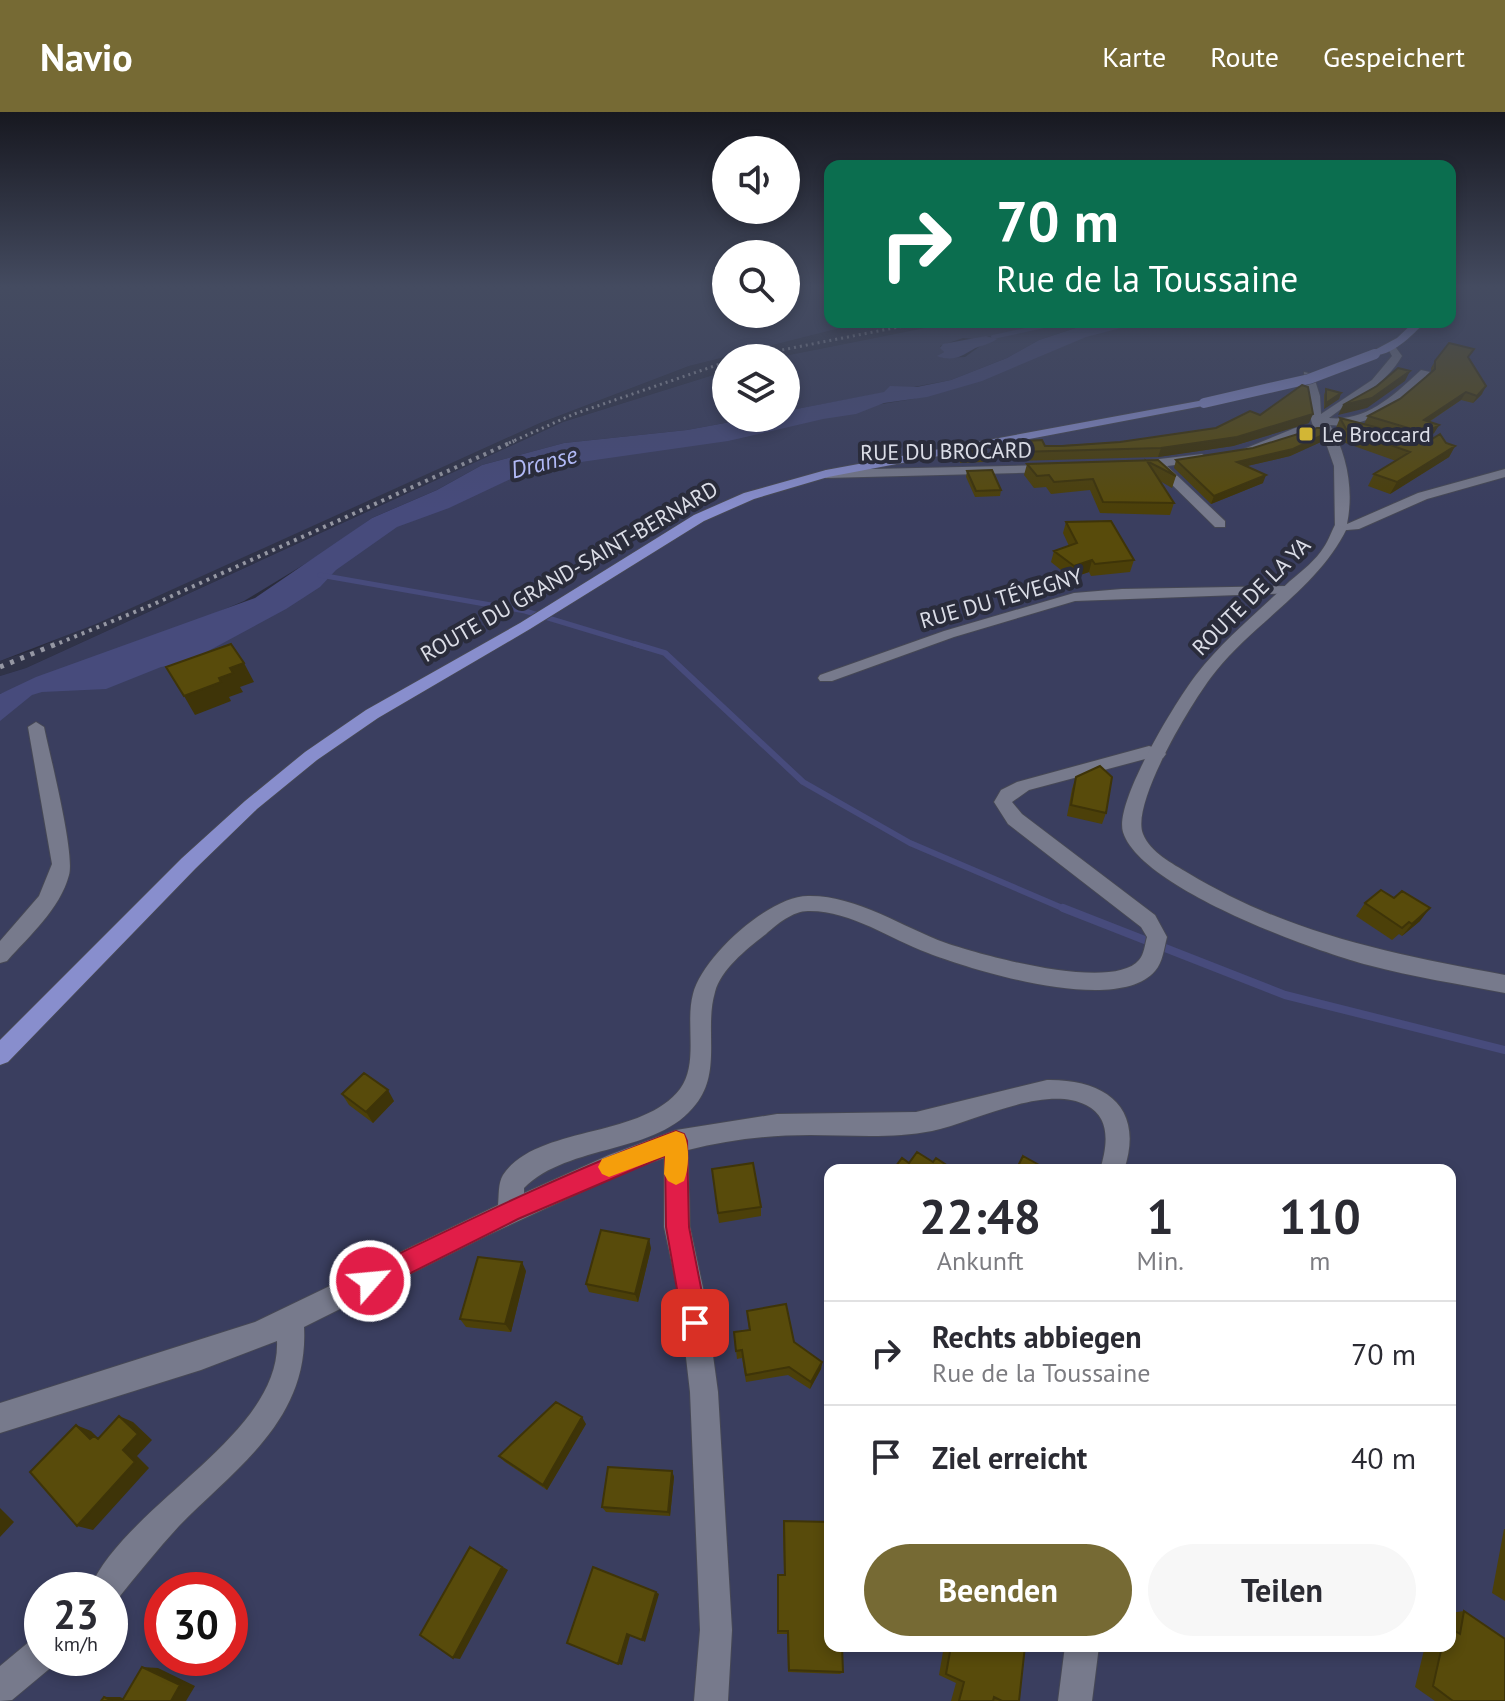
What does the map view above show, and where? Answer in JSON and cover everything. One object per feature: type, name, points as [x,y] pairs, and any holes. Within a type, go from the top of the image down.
[{"type":"main road","name":"ROUTE DU GRAND-SAINT-BERNARD","points":[[0,1055],[189,863],[280,781],[372,714],[559,606],[699,518],[749,496],[826,474],[1256,392],[1333,372],[1358,361]]},
{"type":"street","points":[[1323,424],[1326,414],[1377,382],[1395,361]]},
{"type":"street","points":[[1341,424],[1385,406],[1425,372]]},
{"type":"street","name":"ROUTE DE LA YA","points":[[1308,374],[1315,396],[1315,421],[1323,424],[1335,447],[1344,504],[1340,528],[1330,549],[1211,666],[1157,754],[1134,808],[1132,832],[1139,847],[1173,875],[1303,935],[1372,958],[1505,984]]},
{"type":"street","points":[[1235,453],[1323,424],[1361,429]]},
{"type":"street","points":[[1117,467],[1221,455]]},
{"type":"street","points":[[1158,464],[1220,524]]},
{"type":"street","name":"RUE DU BROCARD","points":[[826,474],[1065,469]]},
{"type":"street","points":[[1340,528],[1355,527],[1380,512],[1438,490],[1505,473]]},
{"type":"street","name":"RUE DU TÉVEGNY","points":[[826,678],[949,634],[1074,597],[1133,592],[1289,590]]},
{"type":"street","points":[[0,955],[51,898],[60,881],[62,864],[36,727]]},
{"type":"street","points":[[510,1211],[512,1183],[530,1165],[608,1139],[658,1118],[682,1103],[696,1082],[707,983],[769,918],[790,906],[812,904],[833,908],[941,949],[1069,980],[1122,980],[1143,969],[1154,946],[1141,914],[1015,819],[1003,802],[1007,794],[1023,786],[1149,752],[1157,754]]},
{"type":"street","points":[[0,1418],[211,1353],[290,1321],[510,1211],[676,1141],[778,1124],[913,1124],[1029,1093],[1062,1089],[1090,1096],[1111,1111],[1119,1133],[1114,1164]]},
{"type":"street","points":[[676,1141],[677,1227],[692,1297],[704,1392],[716,1630],[711,1701]]},
{"type":"street","points":[[119,1572],[139,1546],[272,1410],[289,1369],[293,1340],[290,1321]]},
{"type":"street","points":[[1075,1701],[1081,1652]]},
{"type":"street","points":[[0,1688],[24,1668]]},
{"type":"shaded area","points":[[0,361],[708,361],[540,423],[96,624],[0,661]]},
{"type":"shaded area","points":[[712,361],[712,375],[563,422],[26,668],[0,676],[0,661],[33,650],[540,423],[689,366]]},
{"type":"shaded area","points":[[800,361],[999,361],[951,380],[800,408]]},
{"type":"shaded area","points":[[1008,361],[1505,361],[1505,1701],[0,1701],[0,704],[217,630],[481,477],[616,446],[712,431],[800,432],[800,417],[913,399]]},
{"type":"shaded area","points":[[712,375],[712,425],[564,443],[482,465],[437,490],[372,518],[323,553],[244,601],[168,633],[0,694],[0,676],[26,668],[563,422]]},
{"type":"water","name":"Dranse","points":[[999,361],[1029,361],[982,381],[927,397],[884,403],[856,414],[800,424],[800,408],[884,392],[890,386],[917,387],[951,380]]},
{"type":"water","name":"Dranse","points":[[712,425],[712,432],[767,432],[728,441],[532,469],[449,508],[397,527],[336,570],[320,587],[286,609],[186,663],[161,667],[106,689],[32,695],[0,721],[0,694],[36,677],[255,598],[372,518],[437,490],[482,465],[564,443]]},
{"type":"building","points":[[1435,361],[1471,361],[1486,386],[1477,396],[1466,392],[1424,420],[1439,425],[1425,433],[1368,416],[1400,399],[1435,369]]},
{"type":"building","points":[[1398,368],[1410,371],[1372,398],[1343,405],[1377,386]]},
{"type":"building","points":[[1302,385],[1308,387],[1313,414],[1237,437],[1161,448],[1016,452],[1008,442],[1042,440],[1045,446],[1062,446],[1120,442],[1216,428],[1250,411],[1260,415]]},
{"type":"building","points":[[1326,389],[1341,393],[1326,403]]},
{"type":"building","points":[[1340,418],[1418,438],[1432,439],[1440,434],[1446,443],[1455,446],[1397,482],[1374,474],[1410,452],[1346,429]]},
{"type":"building","points":[[1324,428],[1327,433],[1293,449],[1237,462],[1266,475],[1214,496],[1176,460],[1253,448]]},
{"type":"building","points":[[959,445],[984,445],[986,451],[962,451]]},
{"type":"building","points":[[1158,460],[1176,476],[1147,461],[1174,503],[1103,502],[1093,479],[1054,482],[1049,475],[1037,476],[1027,464]]},
{"type":"building","points":[[992,470],[1001,490],[976,491],[967,471]]},
{"type":"building","points":[[1111,521],[1134,560],[1095,564],[1092,560],[1074,566],[1054,551],[1077,543],[1066,522]]},
{"type":"building","points":[[231,644],[244,663],[230,668],[233,673],[219,678],[221,682],[184,696],[166,667]]},
{"type":"building","points":[[1100,766],[1112,777],[1106,813],[1071,805],[1076,777]]},
{"type":"building","points":[[1381,890],[1394,898],[1402,891],[1430,908],[1412,924],[1409,922],[1402,928],[1365,903]]},
{"type":"building","points":[[364,1073],[388,1090],[366,1112],[342,1094]]},
{"type":"building","points":[[917,1152],[933,1162],[936,1158],[945,1164],[898,1164],[902,1158],[909,1163]]},
{"type":"building","points":[[1023,1156],[1037,1164],[1019,1164]]},
{"type":"building","points":[[753,1163],[761,1207],[718,1213],[712,1169]]},
{"type":"building","points":[[601,1230],[649,1239],[635,1294],[586,1284]]},
{"type":"building","points":[[478,1257],[522,1262],[505,1324],[460,1319]]},
{"type":"building","points":[[786,1304],[794,1342],[822,1362],[811,1382],[789,1367],[746,1375],[742,1350],[736,1351],[734,1332],[750,1330],[747,1311]]},
{"type":"building","points":[[556,1402],[582,1417],[543,1485],[499,1456]]},
{"type":"building","points":[[119,1416],[138,1434],[123,1450],[135,1462],[77,1526],[30,1472],[76,1425],[90,1439],[94,1436],[98,1439]]},
{"type":"building","points":[[608,1467],[672,1471],[668,1512],[602,1507]]},
{"type":"building","points":[[784,1521],[824,1522],[824,1652],[842,1652],[843,1672],[789,1670],[788,1631],[778,1631],[778,1575],[785,1575]]},
{"type":"building","points":[[470,1547],[502,1567],[453,1658],[420,1635]]},
{"type":"building","points":[[593,1567],[656,1592],[642,1640],[627,1634],[618,1664],[567,1643]]},
{"type":"building","points":[[1464,1611],[1505,1639],[1505,1701],[1453,1701],[1433,1686],[1441,1652],[1456,1652],[1456,1632],[1460,1634]]},
{"type":"building","points":[[950,1652],[1024,1652],[1019,1701],[1002,1701],[994,1697],[993,1701],[959,1701],[964,1682],[946,1674]]},
{"type":"building","points":[[142,1667],[144,1676],[161,1676],[180,1685],[171,1701],[122,1701]]},
{"type":"waterway","points":[[320,575],[525,611],[641,646]]},
{"type":"waterway","points":[[635,644],[665,653],[803,782],[910,843],[1067,910]]},
{"type":"waterway","points":[[1063,908],[1285,995],[1505,1050]]},
{"type":"railway","points":[[509,443],[574,414],[712,367]]},
{"type":"railway","points":[[52,646],[154,604],[514,441]]},
{"type":"railway","points":[[0,667],[56,644]]},
{"type":"slow traffic","points":[[609,1167],[676,1141],[676,1174]]},
{"type":"place","name":"Le Broccard","points":[[1306,434]]},
{"type":"route","points":[[370,1281],[510,1211],[676,1141],[677,1227],[695,1323]]}]
